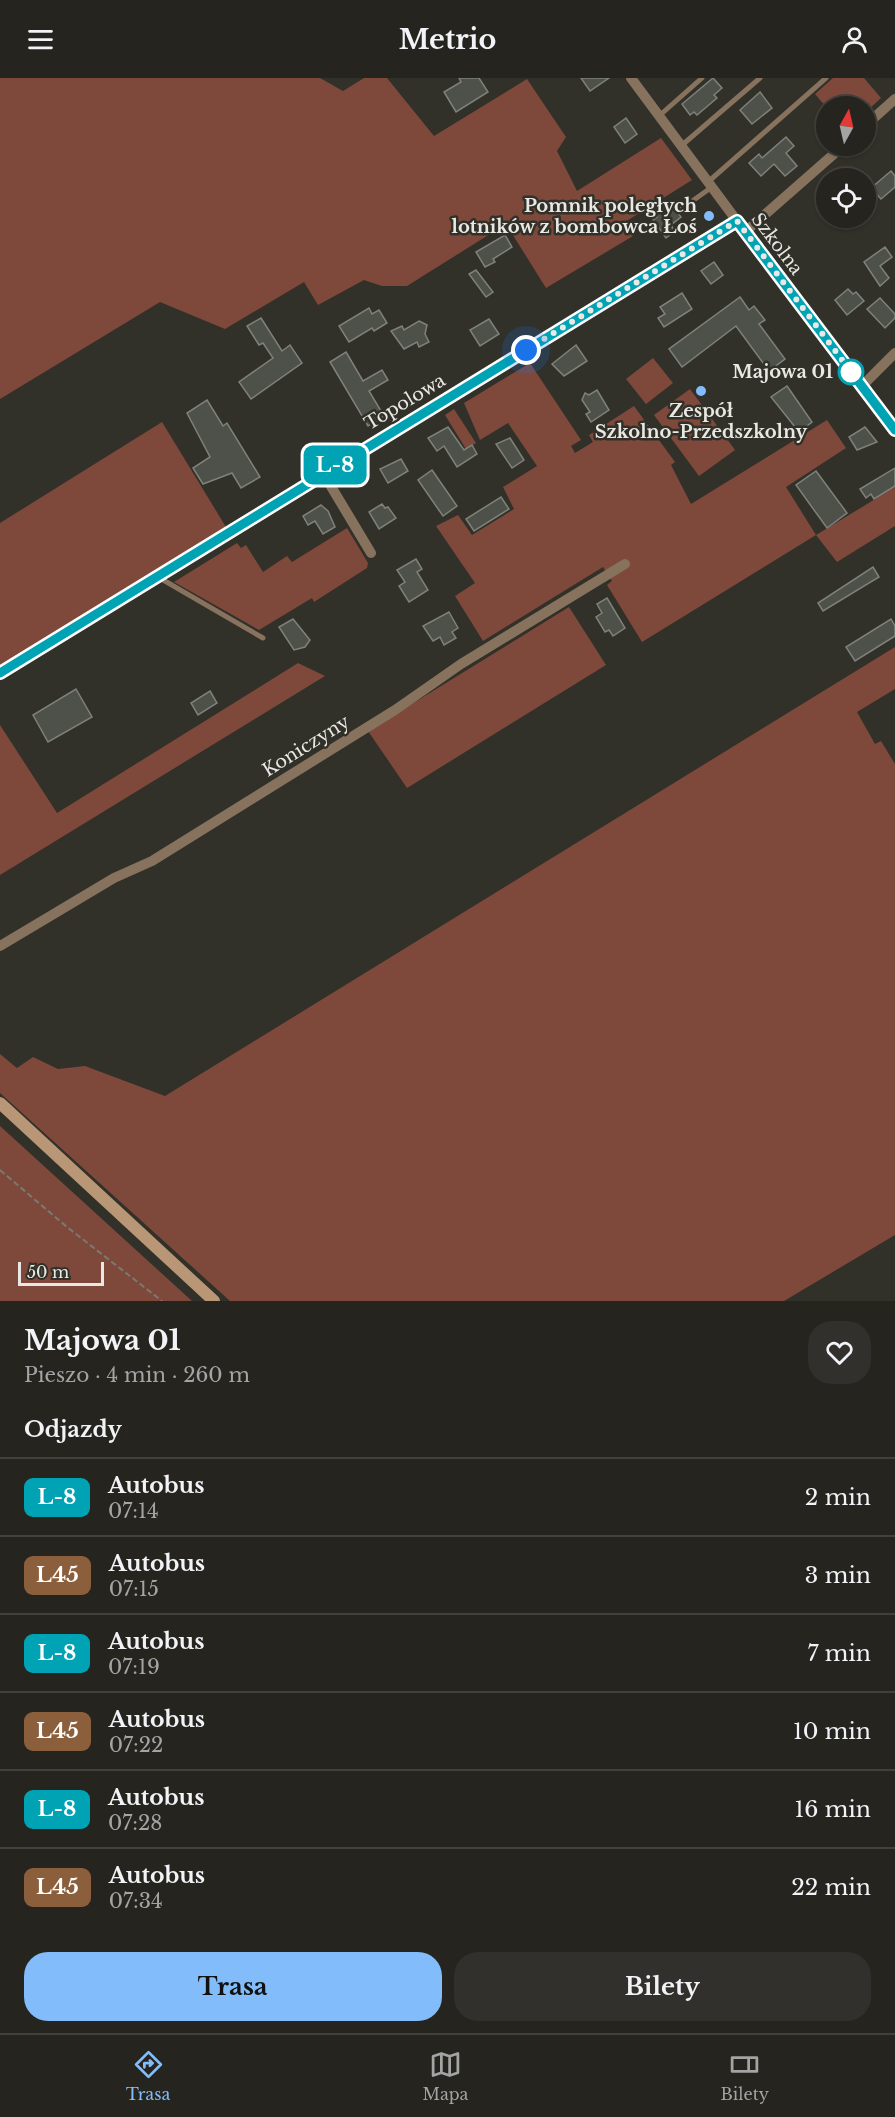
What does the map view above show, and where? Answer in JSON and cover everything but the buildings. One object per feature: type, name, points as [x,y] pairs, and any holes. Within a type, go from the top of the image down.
[{"type":"main road","points":[[0,1103],[214,1301]]},
{"type":"street","name":"Szkolna","points":[[631,78],[895,430]]},
{"type":"street","points":[[876,116],[895,99]]},
{"type":"street","points":[[745,232],[832,156]]},
{"type":"street","name":"Topolowa","points":[[0,673],[737,221]]},
{"type":"street","points":[[862,386],[895,353]]},
{"type":"street","points":[[323,473],[371,553]]},
{"type":"street","name":"Koniczyny","points":[[0,946],[114,878],[152,861],[395,710],[460,664],[624,564]]},
{"type":"lane","points":[[659,116],[702,78]]},
{"type":"lane","points":[[681,146],[760,78]]},
{"type":"lane","points":[[681,209],[826,78]]},
{"type":"lane","points":[[157,576],[263,638]]},
{"type":"path","points":[[0,1170],[67,1227],[162,1301]]},
{"type":"shaded area","points":[[0,78],[320,78],[343,91],[364,78],[387,78],[434,136],[527,79],[566,137],[557,151],[577,191],[661,138],[692,180],[625,222],[633,236],[546,288],[506,224],[407,286],[382,286],[364,280],[318,305],[304,282],[225,329],[160,302],[0,399]]},
{"type":"shaded area","points":[[833,78],[864,78],[881,98],[876,103],[876,96],[817,96],[815,94]]},
{"type":"shaded area","points":[[653,358],[673,383],[646,404],[626,379]]},
{"type":"shaded area","points":[[530,363],[581,440],[571,446],[575,453],[593,442],[589,435],[634,406],[675,462],[671,465],[691,504],[827,420],[846,448],[786,487],[816,535],[642,642],[607,585],[612,581],[603,567],[483,641],[455,596],[475,583],[436,526],[458,515],[472,535],[514,509],[503,487],[537,466],[508,423],[480,440],[464,403]]},
{"type":"shaded area","points":[[690,389],[735,450],[699,476],[654,415]]},
{"type":"shaded area","points":[[454,409],[476,443],[466,449],[445,415]]},
{"type":"shaded area","points":[[162,422],[226,527],[0,666],[0,523]]},
{"type":"shaded area","points":[[895,487],[895,526],[837,562],[816,535]]},
{"type":"shaded area","points":[[347,528],[368,563],[367,568],[314,602],[312,598],[259,630],[174,582],[237,543],[241,548],[246,545],[263,572],[287,556],[292,562]]},
{"type":"shaded area","points":[[569,607],[606,665],[407,788],[368,731]]},
{"type":"shaded area","points":[[895,647],[895,689],[857,712],[875,744],[881,741],[895,764],[895,1235],[784,1301],[230,1301],[0,1093],[0,1054],[17,1068],[33,1057],[58,1069],[85,1066],[165,1096]]},
{"type":"shaded area","points":[[298,663],[325,676],[0,875],[0,725],[57,813]]},
{"type":"shaded area","points":[[0,1126],[192,1301],[0,1301]]},
{"type":"bus line","name":"L-8","points":[[0,673],[737,221],[895,430]]},
{"type":"place","name":"Pomnik poległych lotników z bombowca Łoś","points":[[709,216]]},
{"type":"place","name":"Majowa 01","points":[[851,372]]},
{"type":"place","name":"Zespół Szkolno-Przedszkolny","points":[[701,391]]},
{"type":"route","points":[[526,350],[737,221],[855,377],[851,372]]}]
